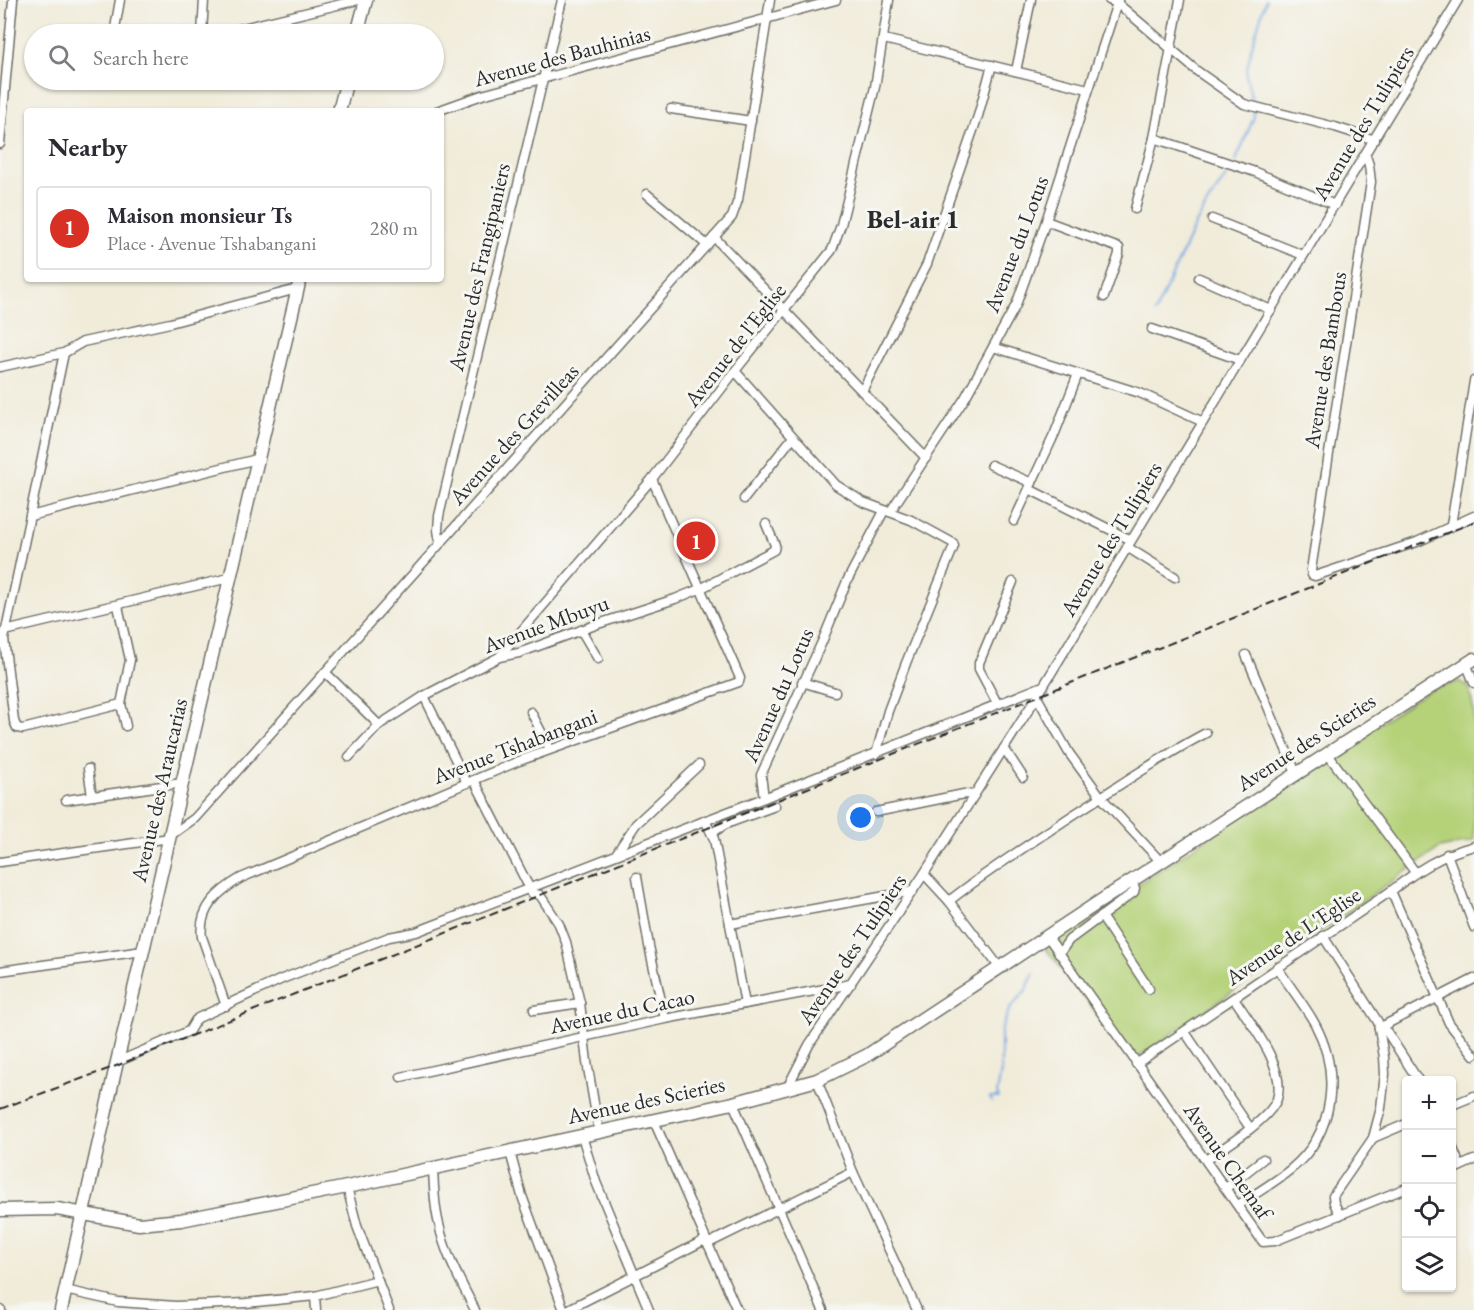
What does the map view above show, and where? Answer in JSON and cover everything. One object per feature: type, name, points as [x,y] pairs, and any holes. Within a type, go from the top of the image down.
[{"type":"street","points":[[0,144],[2,98],[13,0]]},
{"type":"street","points":[[116,24],[120,0]]},
{"type":"street","points":[[202,24],[204,0]]},
{"type":"street","points":[[259,24],[358,0]]},
{"type":"street","points":[[360,24],[366,0]]},
{"type":"street","name":"Avenue des Frangipaniers","points":[[440,543],[439,516],[562,0]]},
{"type":"street","name":"Avenue des Grevilleas","points":[[170,837],[195,818],[732,217],[737,206],[770,0]]},
{"type":"street","name":"Avenue des Bauhinias","points":[[444,109],[482,95],[542,81],[836,0]]},
{"type":"street","name":"Avenue de l'Eglise","points":[[499,657],[652,479],[735,370],[827,257],[835,243],[865,133],[884,39],[889,0]]},
{"type":"street","points":[[1016,71],[1032,0]]},
{"type":"street","points":[[1135,208],[1154,138],[1180,0]]},
{"type":"street","name":"Avenue des Tulipiers","points":[[786,1090],[809,1045],[913,891],[1037,697],[1303,255],[1366,156],[1458,0]]},
{"type":"street","points":[[1115,1],[1170,50],[1220,89],[1251,108],[1335,127],[1375,140]]},
{"type":"street","name":"Avenue du Lotus","points":[[117,1062],[189,1031],[195,1021],[282,980],[389,937],[416,932],[764,798],[760,776],[822,642],[847,581],[887,511],[926,458],[965,398],[1022,290],[1115,1]]},
{"type":"street","points":[[884,39],[1088,89]]},
{"type":"street","points":[[862,391],[927,264],[978,116],[992,65]]},
{"type":"street","points":[[340,108],[344,90]]},
{"type":"street","points":[[671,110],[751,122]]},
{"type":"street","points":[[1154,138],[1235,165],[1335,205]]},
{"type":"street","name":"Avenue des Bambous","points":[[1366,156],[1371,182],[1312,575],[1315,576],[1417,542],[1451,525]]},
{"type":"street","points":[[647,194],[707,245]]},
{"type":"street","points":[[1212,219],[1303,255]]},
{"type":"street","points":[[1046,221],[1119,248],[1104,297]]},
{"type":"street","points":[[714,237],[926,458]]},
{"type":"street","points":[[1199,278],[1270,310]]},
{"type":"street","points":[[0,367],[64,353],[83,342],[170,323],[299,284]]},
{"type":"street","name":"Avenue des Araucarias","points":[[61,1310],[299,284]]},
{"type":"street","points":[[1152,329],[1240,360]]},
{"type":"street","points":[[993,347],[1140,393],[1203,422]]},
{"type":"street","points":[[64,353],[5,631],[4,687],[14,724],[20,729],[122,704]]},
{"type":"street","points":[[735,370],[836,485],[856,498],[912,520],[952,543],[953,550],[906,663],[888,711],[876,754]]},
{"type":"street","points":[[1014,521],[1078,374]]},
{"type":"street","points":[[1451,525],[1474,381]]},
{"type":"street","points":[[744,499],[793,437]]},
{"type":"street","points":[[30,516],[257,459]]},
{"type":"street","points":[[991,465],[1129,544],[1175,577]]},
{"type":"street","name":"Avenue Tshabangani","points":[[226,1006],[201,931],[206,910],[215,897],[228,886],[242,878],[550,749],[739,682],[740,678],[702,588],[652,479]]},
{"type":"street","points":[[1451,525],[1474,516]]},
{"type":"street","name":"Avenue Mbuyu","points":[[348,757],[379,725],[424,696],[499,657],[519,653],[675,599],[702,588],[774,550],[775,545],[765,524]]},
{"type":"street","points":[[5,631],[229,578]]},
{"type":"street","points":[[997,703],[979,663],[1013,582]]},
{"type":"street","points":[[118,606],[130,660],[122,704],[126,726]]},
{"type":"street","points":[[581,630],[598,659]]},
{"type":"street","points":[[1246,655],[1296,773]]},
{"type":"street","points":[[1470,661],[1474,683]]},
{"type":"street","name":"Avenue des Scieries","points":[[0,1210],[57,1209],[128,1222],[163,1222],[347,1187],[654,1121],[786,1090],[817,1080],[866,1056],[1470,661]]},
{"type":"street","points":[[325,672],[379,725]]},
{"type":"street","points":[[802,682],[835,692]]},
{"type":"street","points":[[764,798],[1044,685]]},
{"type":"street","points":[[424,696],[531,893],[540,895],[564,933],[580,1003],[599,1132]]},
{"type":"street","points":[[1037,697],[1069,753],[1101,797],[1161,862]]},
{"type":"street","points":[[531,712],[550,749]]},
{"type":"street","points":[[949,901],[977,879],[1101,797],[1206,733]]},
{"type":"street","points":[[1004,748],[1023,777]]},
{"type":"street","points":[[1327,753],[1415,872]]},
{"type":"street","points":[[616,854],[636,824],[699,765]]},
{"type":"street","points":[[88,769],[92,796]]},
{"type":"street","points":[[66,800],[183,783]]},
{"type":"street","points":[[876,812],[964,794],[974,795]]},
{"type":"street","points":[[712,833],[726,824],[776,806]]},
{"type":"street","points":[[705,820],[712,833],[723,881],[745,1004]]},
{"type":"street","points":[[0,862],[170,837]]},
{"type":"street","name":"Avenue de L'Eglise","points":[[1136,1064],[1391,891],[1415,872],[1447,854],[1474,846]]},
{"type":"street","points":[[1447,854],[1474,927]]},
{"type":"street","points":[[924,874],[949,901],[1000,968]]},
{"type":"street","points":[[637,877],[665,1019]]},
{"type":"street","points":[[1059,954],[1069,940],[1134,892],[1135,888],[1131,881]]},
{"type":"street","points":[[730,924],[913,891]]},
{"type":"street","points":[[1391,891],[1449,1023],[1474,1055]]},
{"type":"street","points":[[1101,916],[1149,989]]},
{"type":"street","points":[[1323,936],[1375,1017],[1379,1028],[1385,1074],[1373,1138],[1334,1193],[1333,1200],[1340,1215]]},
{"type":"street","name":"Avenue Chemaf","points":[[1048,937],[1136,1064],[1207,1159],[1261,1240],[1266,1243],[1402,1190]]},
{"type":"street","points":[[0,971],[143,951]]},
{"type":"street","points":[[1238,1205],[1291,1169],[1304,1157],[1321,1130],[1330,1103],[1331,1072],[1321,1038],[1277,967]]},
{"type":"street","points":[[1379,1028],[1474,978]]},
{"type":"street","name":"Avenue du Cacao","points":[[401,1077],[665,1019],[851,984]]},
{"type":"street","points":[[1207,1159],[1250,1128],[1274,1104],[1278,1090],[1278,1076],[1262,1042],[1234,998]]},
{"type":"street","points":[[534,1010],[580,1003]]},
{"type":"street","points":[[1379,1028],[1387,1032],[1415,1076]]},
{"type":"street","points":[[1185,1032],[1250,1128]]},
{"type":"street","points":[[817,1080],[853,1172],[917,1310]]},
{"type":"street","points":[[1456,1103],[1474,1096]]},
{"type":"street","points":[[733,1103],[823,1310]]},
{"type":"street","points":[[654,1121],[737,1310]]},
{"type":"street","points":[[1373,1138],[1402,1126]]},
{"type":"street","points":[[582,1136],[596,1182],[649,1310]]},
{"type":"street","points":[[510,1152],[522,1196],[566,1310],[853,1172]]},
{"type":"street","points":[[1226,1188],[1263,1159]]},
{"type":"street","points":[[1456,1168],[1474,1160]]},
{"type":"street","points":[[433,1168],[441,1235],[449,1258],[475,1310]]},
{"type":"street","points":[[347,1187],[354,1219],[389,1310]]},
{"type":"street","points":[[65,1290],[118,1302],[184,1306],[315,1296],[378,1280]]},
{"type":"street","points":[[315,1296],[316,1310]]},
{"type":"green space","points":[[1459,681],[1469,687],[1474,712],[1474,841],[1440,848],[1134,1060],[1044,947],[1428,691]]},
{"type":"waterway","points":[[1253,104],[1246,75],[1251,49],[1266,0]]},
{"type":"waterway","points":[[1235,163],[1254,117],[1253,110]]},
{"type":"waterway","points":[[1155,313],[1194,227],[1232,168]]},
{"type":"waterway","points":[[992,1102],[990,1098],[999,1098],[997,1094],[1001,1071],[1001,1031],[1009,1010],[1026,990],[1034,973]]},
{"type":"railway","points":[[0,1109],[116,1066],[1474,522]]},
{"type":"place","name":"Maison monsieur Ts","points":[[696,541]]},
{"type":"district","name":"Bel-air 1","points":[[913,219]]}]
